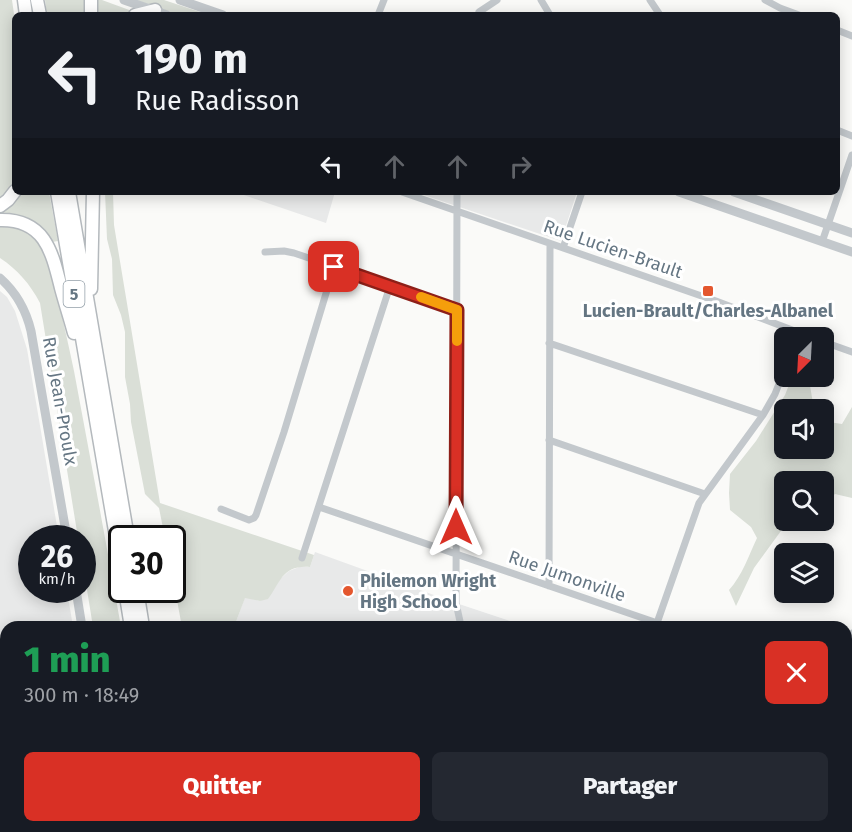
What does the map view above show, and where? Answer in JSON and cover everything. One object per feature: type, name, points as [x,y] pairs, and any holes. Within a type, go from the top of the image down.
[{"type":"highway","points":[[0,206],[12,195]]},
{"type":"highway","name":"5","points":[[58,195],[114,525]]},
{"type":"highway","name":"5","points":[[70,195],[126,525]]},
{"type":"highway","points":[[91,323],[93,195]]},
{"type":"highway","points":[[0,220],[13,220],[29,226],[42,236],[50,248],[91,395]]},
{"type":"highway","points":[[127,603],[130,621]]},
{"type":"highway","points":[[139,603],[142,621]]},
{"type":"street","points":[[124,0],[158,12]]},
{"type":"street","points":[[180,0],[214,12]]},
{"type":"street","points":[[479,12],[497,0]]},
{"type":"street","points":[[768,1],[792,12]]},
{"type":"street","points":[[840,190],[852,156]]},
{"type":"street","name":"Rue Lucien-Brault","points":[[410,195],[716,300],[779,327]]},
{"type":"street","points":[[457,195],[456,603],[460,621]]},
{"type":"street","points":[[562,248],[581,195]]},
{"type":"street","points":[[688,195],[852,252]]},
{"type":"street","points":[[743,195],[852,233]]},
{"type":"street","points":[[822,242],[838,195]]},
{"type":"street","points":[[549,244],[549,586]]},
{"type":"street","points":[[265,252],[284,251],[457,310]]},
{"type":"street","points":[[221,509],[249,520],[256,515],[285,432],[334,267]]},
{"type":"street","name":"Rue Jean-Proulx","points":[[0,278],[20,301],[30,325],[65,525]]},
{"type":"street","points":[[302,558],[390,286]]},
{"type":"street","points":[[549,344],[763,415]]},
{"type":"street","points":[[834,346],[852,352]]},
{"type":"street","points":[[653,621],[699,503],[763,415],[778,387]]},
{"type":"street","points":[[549,440],[705,494]]},
{"type":"street","name":"Rue Jumonville","points":[[319,507],[644,621]]},
{"type":"street","points":[[78,603],[81,621]]},
{"type":"shaded area","points":[[0,0],[12,0],[12,185],[0,199]]},
{"type":"shaded area","points":[[45,0],[86,0],[86,12],[47,12]]},
{"type":"shaded area","points":[[95,0],[102,0],[132,11],[132,12],[95,12]]},
{"type":"shaded area","points":[[136,0],[164,0],[200,12],[170,12]]},
{"type":"shaded area","points":[[17,195],[50,195],[58,241],[52,242],[0,216],[0,212]]},
{"type":"shaded area","points":[[105,195],[113,195],[114,225],[160,503],[314,555],[310,567],[293,569],[283,576],[268,599],[260,601],[245,598],[236,621],[181,621],[178,603],[186,603],[186,525],[162,525],[159,508],[145,494],[125,377],[125,332],[113,295],[112,259],[107,239]]},
{"type":"shaded area","points":[[244,195],[334,195],[326,223]]},
{"type":"shaded area","points":[[424,195],[576,195],[561,241]]},
{"type":"shaded area","points":[[0,226],[14,227],[32,235],[42,245],[48,260],[74,371],[108,556],[108,603],[117,603],[120,621],[92,621],[89,603],[96,603],[96,525],[76,525],[40,303],[23,278],[0,258]]},
{"type":"shaded area","points":[[0,291],[7,297],[15,311],[27,349],[57,525],[18,525],[18,603],[69,603],[72,621],[0,621]]},
{"type":"shaded area","points":[[788,387],[810,387],[812,399],[782,399]]},
{"type":"shaded area","points":[[852,407],[852,498],[834,495],[834,471],[774,471],[774,531],[781,531],[754,568],[736,606],[729,590],[741,572],[757,538],[751,527],[730,510],[730,474],[756,441],[774,412],[774,459],[834,459],[834,423],[842,424]]},
{"type":"shaded area","name":"Philemon Wright High School","points":[[315,552],[510,621],[236,621],[245,597],[260,601],[289,571],[299,567],[310,567]]},
{"type":"slow traffic","points":[[421,297],[457,310],[457,341]]},
{"type":"place","name":"Lucien-Brault/Charles-Albanel","points":[[708,291]]},
{"type":"place","name":"Philemon Wright High School","points":[[348,591]]},
{"type":"route","points":[[334,267],[457,310],[456,527]]}]
